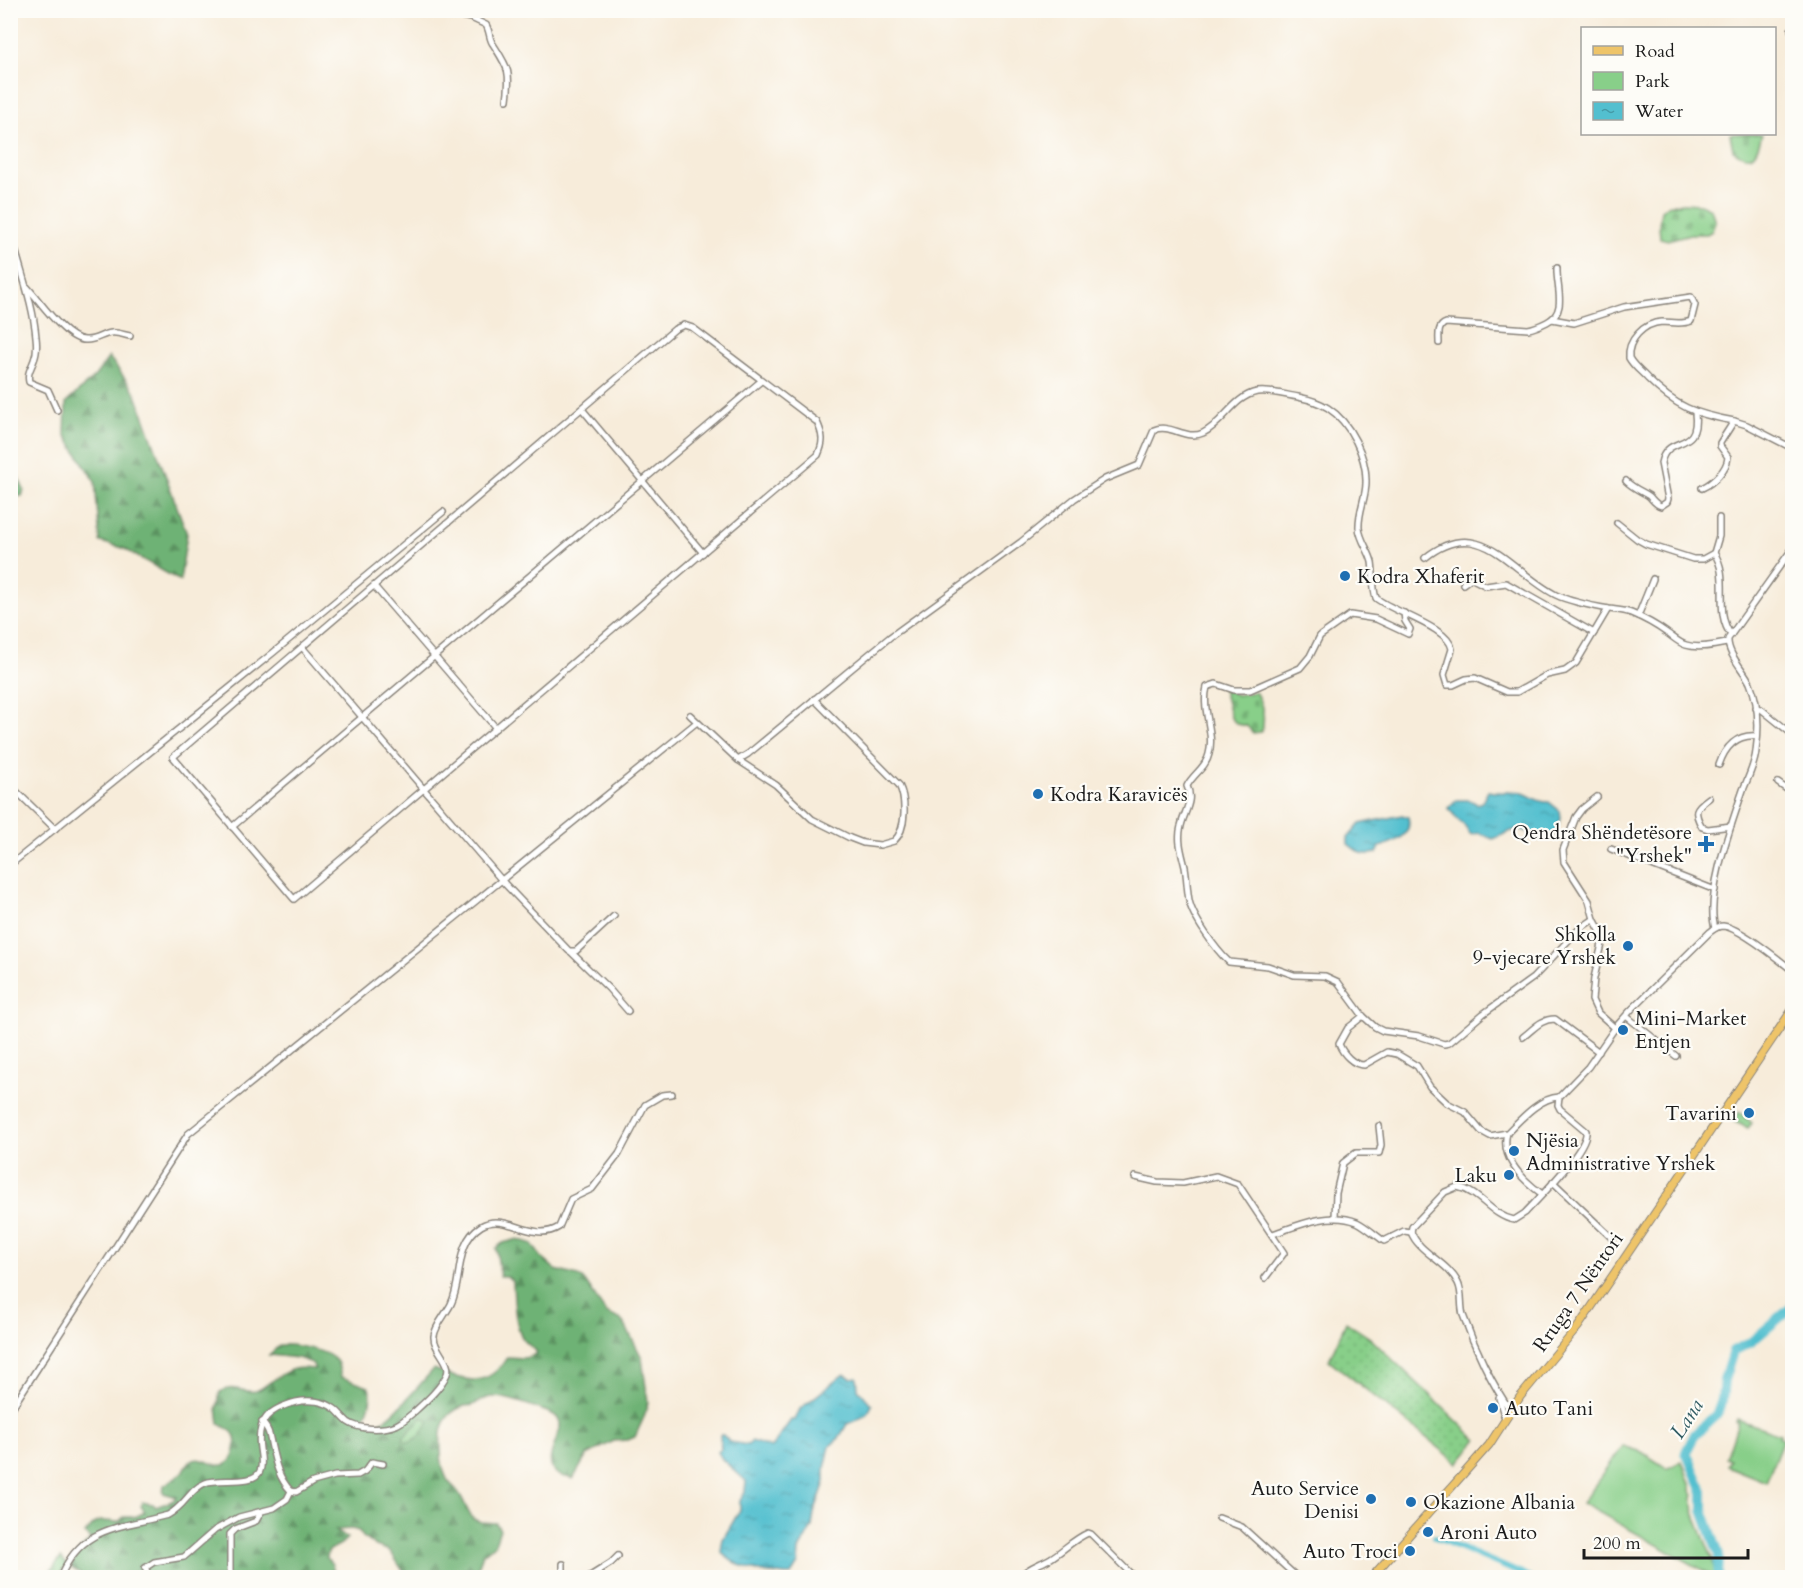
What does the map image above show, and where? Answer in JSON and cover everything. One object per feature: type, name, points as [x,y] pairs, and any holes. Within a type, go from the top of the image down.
[{"type":"main road","name":"Rruga 7 Nëntori","points":[[1371,1578],[1489,1445],[1520,1397],[1578,1327],[1792,1010]]},
{"type":"street","points":[[432,10],[471,18],[486,25],[492,44],[502,56],[508,72],[507,100]]},
{"type":"street","points":[[10,228],[31,303],[37,349],[34,362],[28,370],[29,382],[48,390],[57,410]]},
{"type":"street","points":[[1439,343],[1439,329],[1446,323],[1528,329],[1552,319],[1558,313],[1560,305],[1557,268]]},
{"type":"street","points":[[24,284],[66,332],[76,339],[85,341],[109,333],[130,336]]},
{"type":"street","points":[[1552,319],[1574,323],[1624,307],[1688,296],[1694,298],[1695,310],[1691,321],[1652,324],[1634,337],[1629,354],[1631,362],[1658,390],[1695,413],[1747,425],[1792,448]]},
{"type":"street","points":[[684,325],[693,328],[761,381],[817,422],[822,433],[823,445],[818,455],[294,899],[173,758],[675,329],[684,325]]},
{"type":"street","points":[[232,826],[761,381]]},
{"type":"street","points":[[738,760],[890,637],[1022,542],[1074,499],[1105,479],[1139,465],[1154,430],[1167,429],[1190,435],[1203,433],[1241,399],[1256,392],[1271,392],[1311,400],[1327,407],[1345,424],[1361,454],[1365,474],[1366,486],[1359,528],[1371,562],[1376,598],[1445,637],[1452,645],[1444,675],[1444,682],[1449,686],[1475,678],[1508,692],[1517,692],[1546,675],[1571,668],[1579,659],[1608,609]]},
{"type":"street","points":[[582,409],[703,553]]},
{"type":"street","points":[[1626,481],[1657,505],[1661,506],[1667,502],[1662,459],[1668,450],[1693,436],[1696,427],[1695,413]]},
{"type":"street","points":[[1702,488],[1711,483],[1728,462],[1728,457],[1720,443],[1734,421]]},
{"type":"street","points":[[10,865],[443,512]]},
{"type":"street","points":[[1719,518],[1719,536],[1714,553],[1722,568],[1724,625],[1731,635]]},
{"type":"street","points":[[1617,523],[1646,544],[1693,559],[1703,559],[1714,553]]},
{"type":"street","points":[[1425,558],[1438,547],[1449,543],[1483,545],[1559,596],[1629,612],[1686,645],[1727,643]]},
{"type":"street","points":[[1727,643],[1792,549]]},
{"type":"street","points":[[1463,584],[1471,578],[1486,586],[1506,583],[1594,633]]},
{"type":"street","points":[[1638,616],[1653,579]]},
{"type":"street","points":[[374,586],[496,728]]},
{"type":"street","points":[[1404,613],[1405,621],[1410,629],[1408,634],[1376,619],[1350,615],[1320,636],[1310,656],[1300,668],[1250,690],[1234,690],[1216,684],[1207,687],[1204,706],[1210,749],[1204,765],[1187,786],[1190,802],[1179,841],[1188,884],[1189,901],[1200,922],[1229,962],[1268,966],[1294,975],[1325,976],[1333,979],[1375,1027],[1383,1031],[1419,1036],[1444,1044],[1449,1043],[1483,1014],[1533,978],[1579,929],[1594,919]]},
{"type":"street","points":[[1715,928],[1712,915],[1715,890],[1731,826],[1755,756],[1757,736],[1756,708],[1751,685],[1727,643]]},
{"type":"street","points":[[302,647],[502,880],[625,1005],[628,1011]]},
{"type":"street","points":[[690,715],[738,760],[776,785],[812,819],[850,838],[871,845],[894,841],[900,833],[903,816],[902,791],[899,785],[814,699]]},
{"type":"street","points":[[1756,708],[1761,709],[1792,734]]},
{"type":"street","points":[[10,1411],[188,1134],[697,722]]},
{"type":"street","points":[[1719,765],[1735,740],[1746,735],[1757,736]]},
{"type":"street","points":[[1778,783],[1792,793]]},
{"type":"street","points":[[10,785],[55,829]]},
{"type":"street","points":[[1597,797],[1576,817],[1563,850],[1564,862],[1589,901],[1602,937],[1592,988],[1592,1000],[1598,1013],[1616,1028]]},
{"type":"street","points":[[1709,798],[1697,808],[1696,812],[1702,827],[1708,829],[1731,826]]},
{"type":"street","points":[[1611,849],[1715,890]]},
{"type":"street","points":[[571,952],[583,945],[614,916]]},
{"type":"street","points":[[1411,1232],[1412,1227],[1445,1192],[1457,1187],[1468,1190],[1501,1216],[1514,1220],[1525,1213],[1580,1149],[1587,1134],[1560,1109],[1559,1097],[1599,1052],[1626,1016],[1661,978],[1715,928],[1723,926],[1738,932],[1792,970]]},
{"type":"street","points":[[1363,1016],[1348,1028],[1339,1044],[1351,1060],[1364,1065],[1387,1052],[1397,1054],[1420,1069],[1430,1087],[1447,1103],[1465,1112],[1481,1131],[1490,1136],[1507,1133],[1538,1106],[1552,1098],[1559,1097]]},
{"type":"street","points":[[1626,1016],[1676,1056]]},
{"type":"street","points":[[1523,1037],[1535,1025],[1555,1019],[1599,1052]]},
{"type":"street","points":[[60,1578],[64,1567],[86,1540],[97,1533],[168,1515],[178,1509],[196,1488],[205,1483],[255,1477],[260,1472],[262,1463],[258,1434],[262,1422],[284,1406],[300,1401],[324,1403],[334,1408],[346,1421],[361,1428],[388,1428],[399,1424],[416,1410],[446,1375],[448,1369],[436,1346],[434,1336],[452,1302],[464,1248],[471,1236],[480,1227],[489,1223],[499,1222],[539,1233],[546,1233],[559,1227],[571,1199],[592,1188],[620,1154],[645,1105],[662,1095],[672,1094]]},
{"type":"street","points":[[1335,1217],[1336,1193],[1343,1163],[1356,1153],[1377,1154],[1381,1151],[1379,1126]]},
{"type":"street","points":[[1507,1133],[1505,1147],[1509,1159],[1522,1176],[1542,1194]]},
{"type":"street","points":[[1135,1177],[1156,1182],[1183,1183],[1216,1176],[1238,1184],[1284,1253],[1265,1278]]},
{"type":"street","points":[[1553,1182],[1613,1239]]},
{"type":"street","points":[[1273,1234],[1304,1223],[1335,1217],[1358,1223],[1384,1241],[1404,1231],[1411,1232],[1457,1281],[1463,1314],[1498,1394],[1505,1419]]},
{"type":"street","points":[[1498,1394],[1511,1411]]},
{"type":"street","points":[[262,1422],[269,1433],[276,1467],[285,1485],[291,1491],[296,1492],[309,1483],[328,1478],[358,1475],[365,1471],[372,1462],[382,1464]]},
{"type":"street","points":[[154,1578],[145,1568],[150,1563],[184,1557],[222,1526],[239,1517],[274,1508],[287,1499],[291,1491]]},
{"type":"street","points":[[232,1578],[230,1534],[235,1529],[256,1521],[261,1512]]},
{"type":"street","points":[[1219,1518],[1242,1527],[1298,1578]]},
{"type":"street","points":[[1018,1578],[1024,1571],[1050,1559],[1070,1543],[1088,1533],[1135,1578]]},
{"type":"street","points":[[587,1578],[618,1556]]},
{"type":"street","points":[[563,1564],[563,1578]]},
{"type":"green space","points":[[1730,135],[1762,135],[1756,151],[1750,156],[1733,150]]},
{"type":"green space","points":[[1700,204],[1711,209],[1715,221],[1712,231],[1707,234],[1690,234],[1668,240],[1660,238],[1661,210],[1669,205]]},
{"type":"green space","points":[[109,357],[135,392],[187,534],[180,581],[123,548],[100,542],[95,482],[65,434],[66,403],[95,376]]},
{"type":"green space","points":[[10,477],[18,477],[24,490],[22,496],[11,497]]},
{"type":"green space","points":[[1223,689],[1237,695],[1255,692],[1263,712],[1261,732],[1253,733],[1247,726],[1237,724],[1231,718]]},
{"type":"green space","points":[[1739,1112],[1752,1123],[1748,1128],[1733,1121]]},
{"type":"green space","points":[[518,1239],[532,1244],[541,1257],[556,1270],[578,1276],[585,1281],[606,1313],[620,1319],[625,1325],[642,1358],[648,1402],[635,1437],[614,1441],[587,1455],[573,1479],[556,1473],[551,1466],[560,1424],[557,1418],[550,1413],[515,1401],[491,1397],[451,1413],[443,1424],[441,1436],[442,1462],[446,1477],[459,1493],[473,1519],[496,1523],[500,1529],[495,1544],[483,1554],[478,1568],[465,1577],[407,1577],[390,1551],[376,1546],[363,1537],[359,1531],[352,1529],[335,1530],[347,1538],[328,1551],[327,1558],[332,1564],[335,1577],[81,1578],[80,1573],[70,1567],[81,1549],[91,1539],[85,1534],[96,1522],[118,1522],[124,1517],[135,1517],[145,1512],[141,1506],[142,1502],[153,1504],[156,1507],[173,1501],[177,1497],[163,1493],[164,1485],[181,1474],[191,1461],[200,1459],[222,1465],[232,1458],[236,1443],[231,1431],[219,1423],[217,1408],[220,1392],[230,1388],[256,1391],[288,1371],[297,1368],[315,1369],[312,1363],[298,1358],[269,1355],[280,1345],[302,1347],[327,1354],[337,1362],[341,1377],[369,1387],[369,1407],[364,1419],[375,1423],[390,1416],[434,1369],[455,1377],[474,1380],[492,1374],[507,1357],[524,1358],[534,1355],[537,1352],[520,1333],[515,1311],[513,1282],[507,1276],[500,1276],[496,1248],[503,1243]]},
{"type":"green space","points":[[1346,1322],[1370,1338],[1477,1440],[1458,1463],[1329,1360]]},
{"type":"green space","points":[[422,1417],[429,1421],[425,1429],[421,1435],[407,1442],[403,1439]]},
{"type":"green space","points":[[1737,1419],[1780,1434],[1779,1438],[1783,1439],[1766,1482],[1727,1466],[1730,1460],[1726,1458],[1738,1423]]},
{"type":"green space","points":[[1623,1446],[1642,1452],[1666,1469],[1682,1461],[1694,1495],[1694,1512],[1711,1557],[1715,1577],[1582,1503]]},
{"type":"green space","points":[[61,1558],[67,1565],[58,1577],[40,1578],[51,1570]]},
{"type":"water","points":[[1488,791],[1522,793],[1540,801],[1549,802],[1560,811],[1561,819],[1551,840],[1539,840],[1527,831],[1521,830],[1511,831],[1493,839],[1478,833],[1472,835],[1469,833],[1448,808],[1456,800],[1470,800],[1477,804],[1482,802]]},
{"type":"water","points":[[1402,815],[1408,817],[1409,824],[1405,834],[1380,847],[1377,853],[1361,853],[1348,844],[1348,838],[1360,824]]},
{"type":"water","points":[[844,1374],[851,1378],[857,1377],[858,1389],[872,1405],[867,1415],[847,1424],[839,1438],[830,1446],[825,1468],[825,1482],[814,1513],[812,1527],[799,1550],[798,1564],[791,1575],[786,1575],[760,1571],[734,1562],[721,1551],[723,1539],[740,1510],[740,1501],[745,1491],[746,1481],[722,1459],[718,1452],[721,1449],[720,1435],[730,1442],[748,1445],[752,1441],[771,1448],[791,1420],[795,1420],[800,1409]]},
{"type":"waterway","name":"Lana","points":[[1718,1578],[1719,1555],[1703,1510],[1703,1492],[1686,1452],[1695,1434],[1717,1414],[1733,1351],[1751,1342],[1792,1307]]},
{"type":"waterway","points":[[1435,1537],[1531,1578]]},
{"type":"place","name":"Kodra Xhaferit","points":[[1345,576]]},
{"type":"place","name":"Kodra Karavicës","points":[[1038,794]]},
{"type":"place","name":"Qendra Shëndetësore \"Yrshek\"","points":[[1706,844]]},
{"type":"place","name":"Shkolla 9-vjecare Yrshek","points":[[1628,946]]},
{"type":"place","name":"Mini-Market Entjen","points":[[1623,1030]]},
{"type":"place","name":"Tavarini","points":[[1749,1113]]},
{"type":"place","name":"Njësia Administrative Yrshek","points":[[1514,1151]]},
{"type":"place","name":"Laku","points":[[1509,1175]]},
{"type":"place","name":"Auto Tani","points":[[1493,1408]]},
{"type":"place","name":"Auto Service Denisi","points":[[1371,1499]]},
{"type":"place","name":"Okazione Albania","points":[[1411,1502]]},
{"type":"place","name":"Aroni Auto","points":[[1428,1532]]},
{"type":"place","name":"Auto Troci","points":[[1410,1551]]}]
